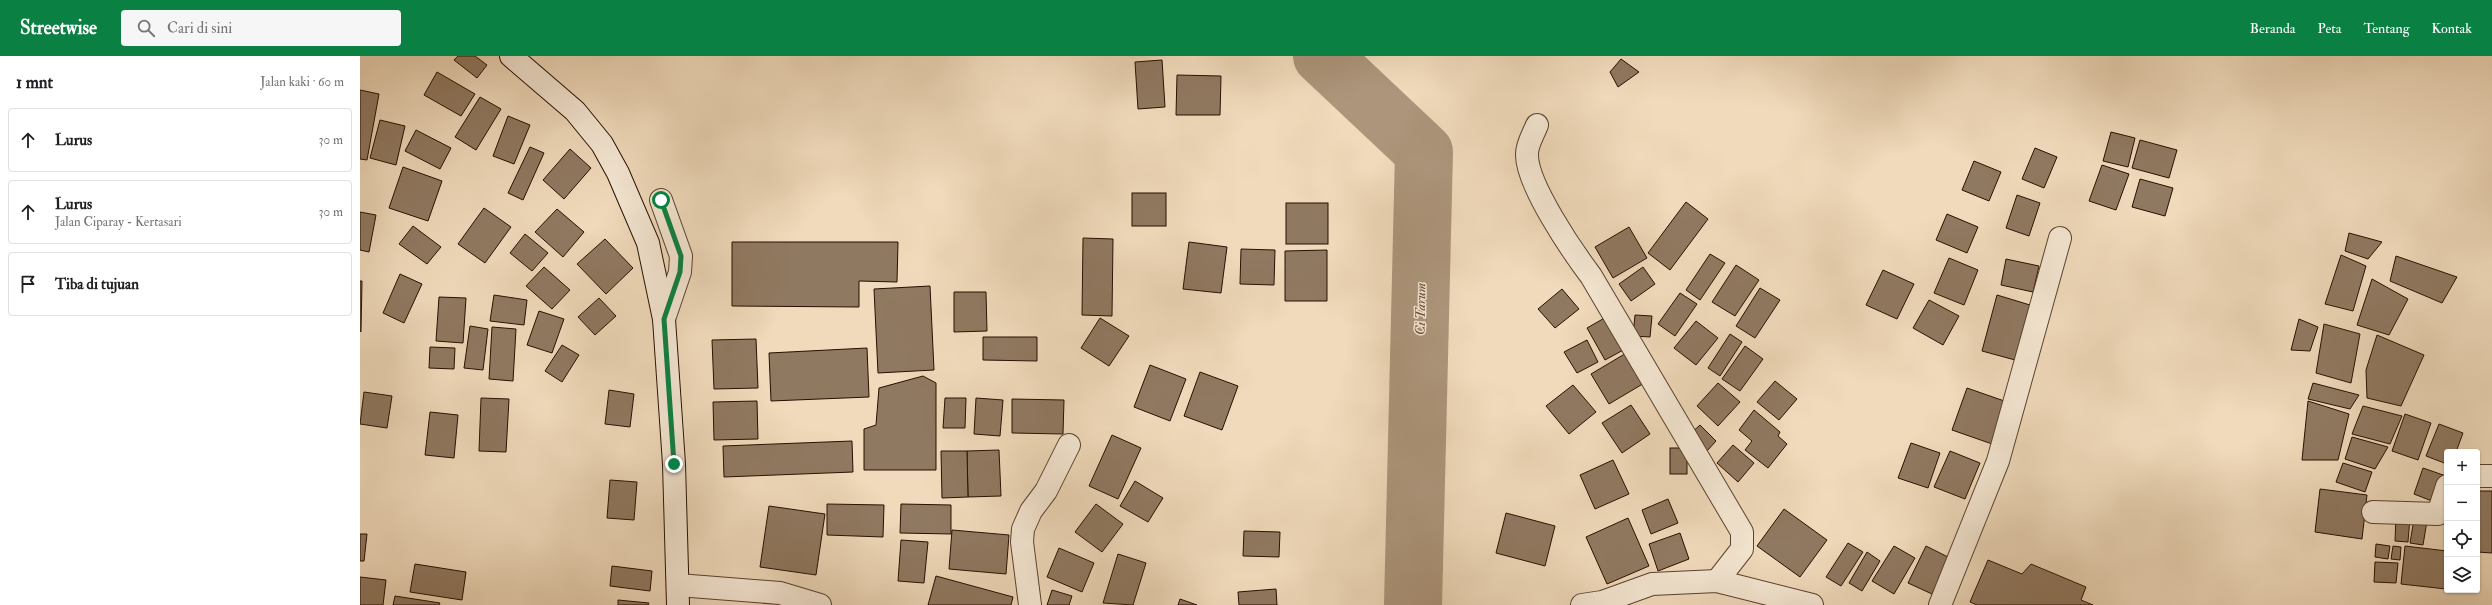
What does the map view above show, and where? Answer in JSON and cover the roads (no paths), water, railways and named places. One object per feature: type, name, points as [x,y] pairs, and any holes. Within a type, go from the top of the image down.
[{"type":"street","points":[[511,56],[575,110],[602,144],[618,172],[648,243],[664,319],[678,595],[780,593],[820,605]]},
{"type":"street","points":[[1537,125],[1528,144],[1528,168],[1559,231],[1591,276],[1742,532],[1742,549],[1717,581]]},
{"type":"street","points":[[661,200],[681,256],[680,272],[664,319]]},
{"type":"street","points":[[1940,605],[1998,461],[2060,238]]},
{"type":"street","points":[[1030,605],[1022,542],[1023,529],[1031,511],[1046,491],[1069,445]]},
{"type":"street","points":[[2480,476],[2492,476]]},
{"type":"street","points":[[2373,512],[2438,514],[2444,495]]},
{"type":"street","points":[[1582,605],[1602,602],[1652,584],[1717,581],[1812,605]]},
{"type":"waterway","name":"Ci Tarum","points":[[1322,56],[1424,152],[1413,605]]}]
